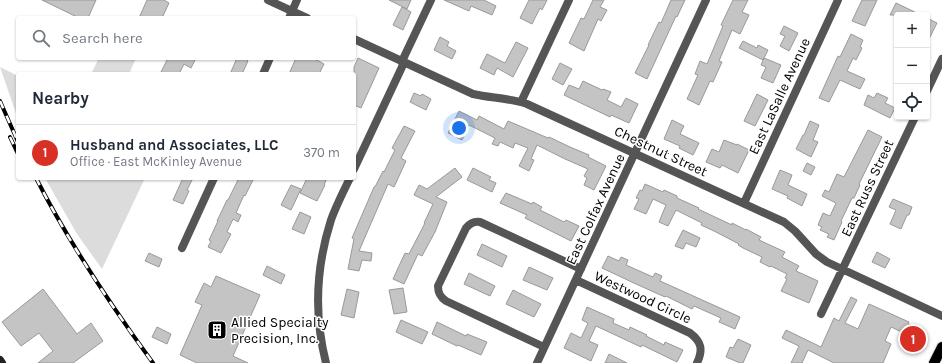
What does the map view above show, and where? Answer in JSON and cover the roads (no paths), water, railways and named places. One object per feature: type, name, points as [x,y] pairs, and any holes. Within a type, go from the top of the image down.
[{"type":"main road","points":[[934,363],[942,347]]},
{"type":"street","points":[[268,0],[290,15],[297,0]]},
{"type":"street","points":[[356,165],[404,57],[432,0]]},
{"type":"street","points":[[521,102],[568,0]]},
{"type":"street","name":"East Colfax Avenue","points":[[539,362],[544,347],[706,0]]},
{"type":"street","name":"East LaSalle Avenue","points":[[744,203],[838,0]]},
{"type":"street","name":"Chestnut Street","points":[[356,40],[473,94],[521,102],[744,203],[784,222],[799,234],[816,254],[827,262],[942,316]]},
{"type":"street","points":[[930,85],[942,59]]},
{"type":"street","points":[[264,72],[269,60]]},
{"type":"street","name":"East Russ Street","points":[[821,314],[914,120]]},
{"type":"street","points":[[182,248],[213,180]]},
{"type":"street","points":[[326,363],[318,315],[320,262],[331,220],[349,180]]},
{"type":"street","name":"Westwood Circle","points":[[544,347],[437,296],[438,286],[466,228],[473,219],[581,269]]},
{"type":"street","name":"Westwood Circle","points":[[576,280],[696,337],[700,344],[701,354],[697,363]]},
{"type":"railway","points":[[0,101],[16,137]]},
{"type":"railway","points":[[10,137],[16,150]]},
{"type":"railway","points":[[37,180],[76,250],[153,363]]},
{"type":"place","name":"Allied Specialty Precision, Inc.","points":[[217,330]]},
{"type":"place","name":"Husband and Associates, LLC","points":[[913,339]]}]
